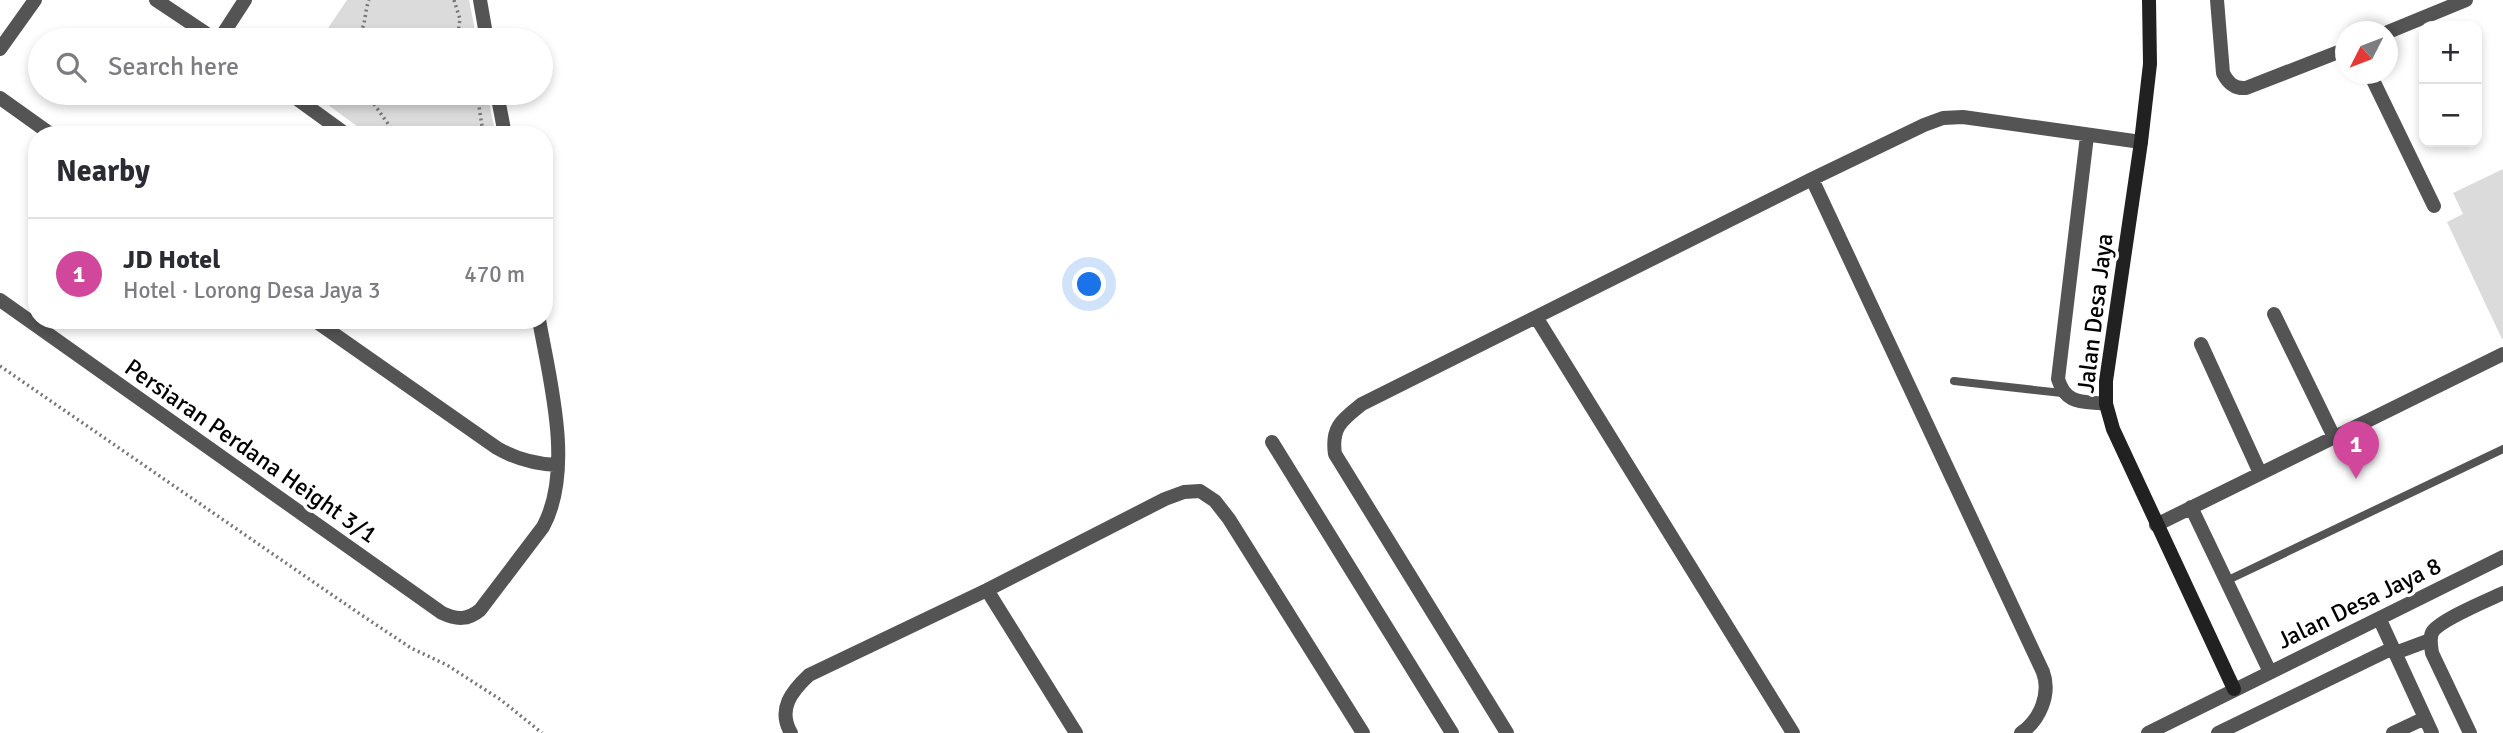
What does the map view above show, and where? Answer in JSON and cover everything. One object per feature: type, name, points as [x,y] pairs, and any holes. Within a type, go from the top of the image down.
[{"type":"street","points":[[0,49],[35,0]]},
{"type":"street","points":[[156,0],[199,28]]},
{"type":"street","points":[[225,28],[244,0]]},
{"type":"street","points":[[480,0],[485,28]]},
{"type":"street","name":"Jalan Desa Jaya","points":[[2149,0],[2150,64],[2106,381],[2106,404],[2113,429],[2234,689]]},
{"type":"street","points":[[2217,0],[2223,73],[2228,82],[2238,89],[2335,53]]},
{"type":"street","points":[[2398,28],[2466,0]]},
{"type":"street","points":[[2375,84],[2434,206]]},
{"type":"street","points":[[0,98],[39,126]]},
{"type":"street","points":[[306,105],[335,126]]},
{"type":"street","points":[[499,105],[503,126]]},
{"type":"street","points":[[1507,733],[1335,454],[1333,440],[1338,425],[1362,404],[1812,179],[1943,118],[1963,117],[2141,142]]},
{"type":"street","points":[[2087,136],[2058,379],[2062,393],[2073,401],[2106,404]]},
{"type":"street","points":[[1812,179],[2043,672],[2046,693],[2035,720],[2021,733]]},
{"type":"street","name":"Persiaran Perdana Height 3/1","points":[[0,300],[28,320]]},
{"type":"street","points":[[2274,314],[2334,437]]},
{"type":"street","points":[[1536,317],[1793,733]]},
{"type":"street","name":"Persiaran Perdana Height 3/1","points":[[41,329],[442,613],[465,619],[480,610],[543,527],[554,498],[556,465]]},
{"type":"street","points":[[327,329],[497,448],[528,462],[556,465],[556,411],[541,329]]},
{"type":"street","points":[[2201,344],[2260,473]]},
{"type":"street","points":[[2156,524],[2503,354]]},
{"type":"street","points":[[1272,442],[1452,733]]},
{"type":"street","points":[[791,733],[785,716],[788,698],[810,675],[988,590],[1166,499],[1184,492],[1200,491],[1215,501],[1229,519],[1363,733]]},
{"type":"street","points":[[2191,507],[2270,672]]},
{"type":"street","name":"Jalan Desa Jaya 8","points":[[2148,733],[2503,557]]},
{"type":"street","points":[[988,590],[1076,733]]},
{"type":"street","points":[[2470,733],[2432,653],[2430,640],[2432,632],[2442,623],[2501,598]]},
{"type":"street","points":[[2380,620],[2432,733]]},
{"type":"street","points":[[2218,733],[2394,650],[2430,640]]},
{"type":"street","points":[[2393,733],[2425,718]]},
{"type":"lane","points":[[1954,381],[2062,393]]},
{"type":"lane","points":[[2225,581],[2503,449]]},
{"type":"path","points":[[364,28],[369,0]]},
{"type":"path","points":[[454,0],[460,19],[459,28]]},
{"type":"path","points":[[374,105],[389,126]]},
{"type":"path","points":[[479,105],[482,126]]},
{"type":"path","points":[[0,366],[356,612],[411,648],[447,665],[500,699],[542,733]]},
{"type":"shaded area","points":[[347,0],[469,0],[475,28],[328,28]]},
{"type":"shaded area","points":[[328,105],[490,105],[494,126],[357,126]]},
{"type":"shaded area","points":[[2503,169],[2502,339],[2447,222],[2463,214],[2453,193]]},
{"type":"place","name":"JD Hotel","points":[[2356,479]]}]
